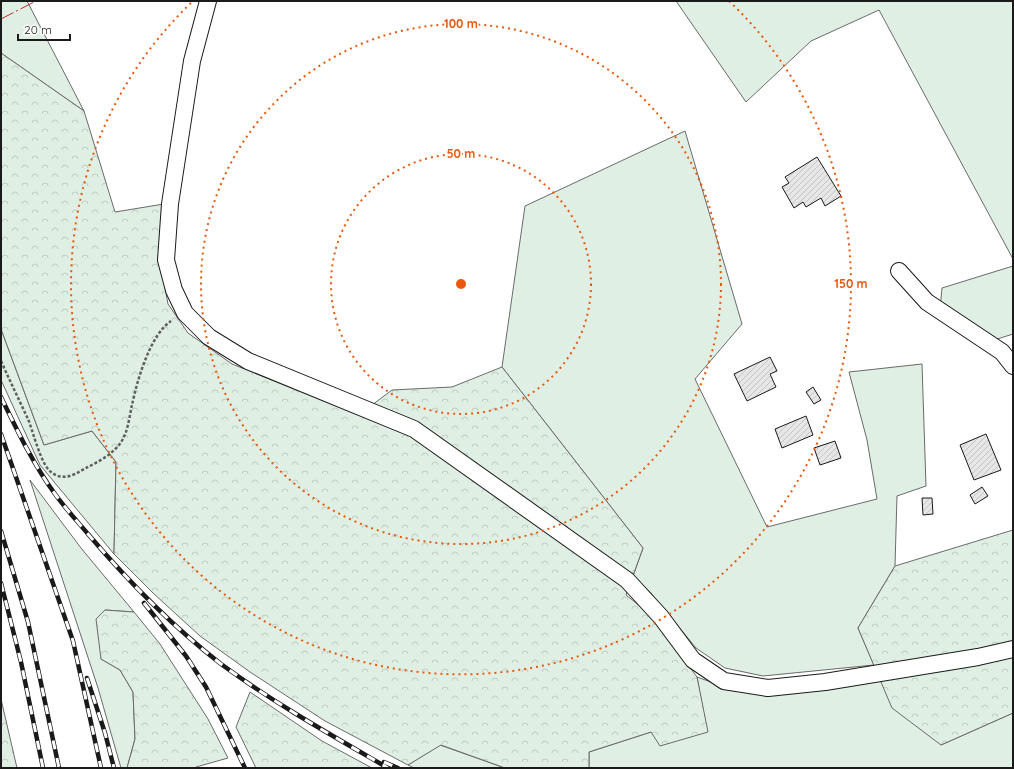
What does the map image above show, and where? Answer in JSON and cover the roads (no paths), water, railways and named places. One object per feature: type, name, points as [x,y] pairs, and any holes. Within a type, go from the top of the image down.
[{"type":"street","points":[[208,1],[192,61],[170,212],[166,260],[174,290],[185,313],[209,337],[248,361],[414,428],[627,580],[661,617],[694,660],[724,680],[768,688],[818,683],[1013,650]]},
{"type":"street","points":[[899,271],[927,302],[1002,352],[1013,366]]},
{"type":"railway","points":[[1,397],[32,459],[59,499],[119,569],[168,619],[221,664],[261,692],[388,768]]},
{"type":"railway","points":[[1,434],[73,641],[101,768]]},
{"type":"railway","points":[[1,531],[28,622],[59,768]]},
{"type":"railway","points":[[1,583],[21,662],[43,768]]},
{"type":"railway","points":[[144,603],[186,656],[206,687],[245,768]]},
{"type":"railway","points":[[87,678],[105,733],[114,768]]},
{"type":"railway","points":[[384,762],[398,768]]}]
